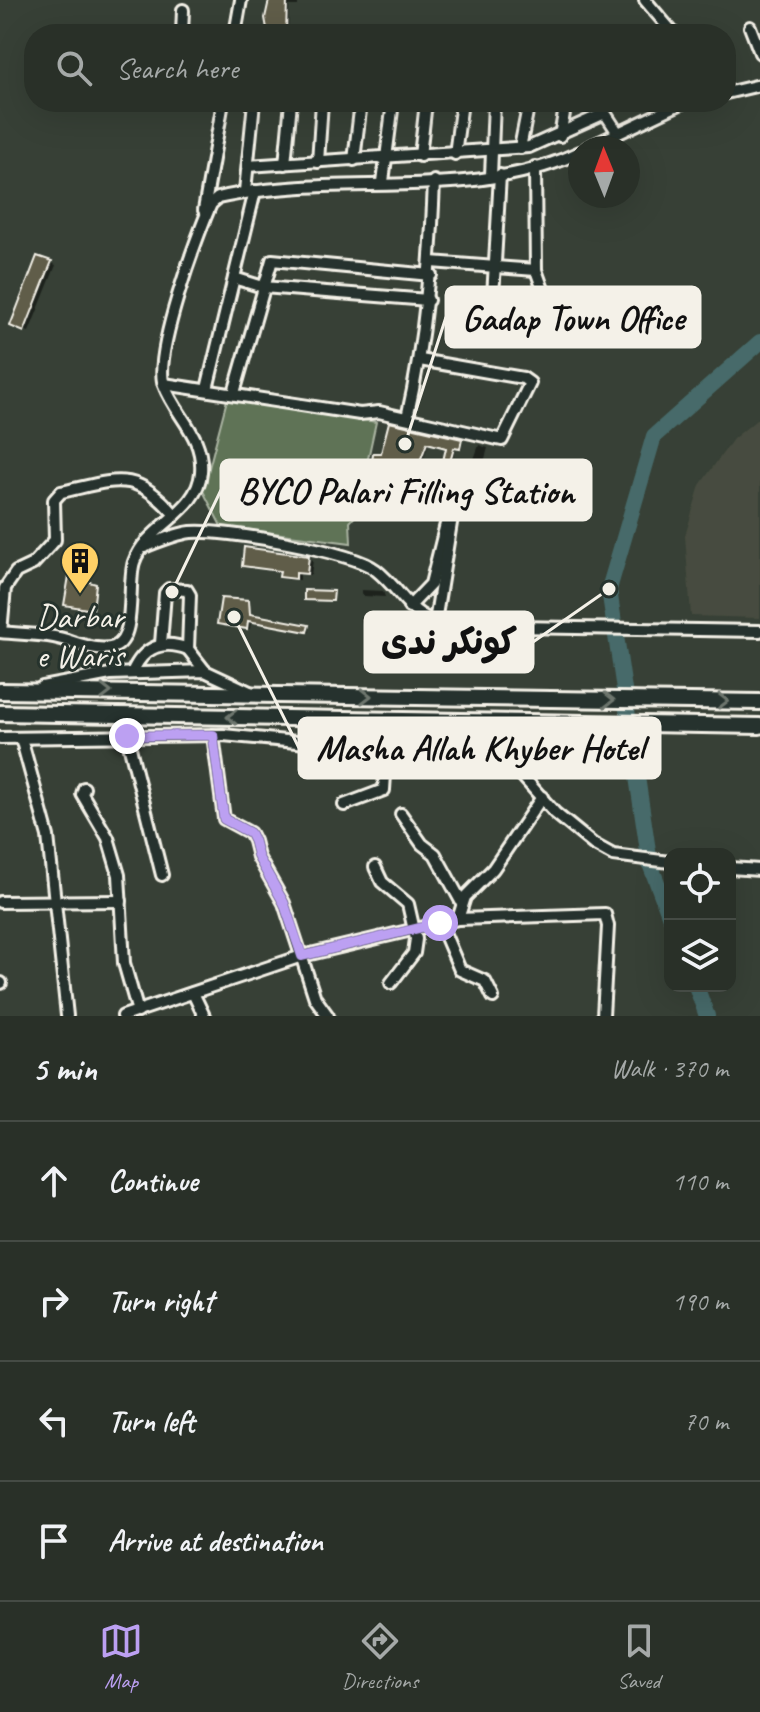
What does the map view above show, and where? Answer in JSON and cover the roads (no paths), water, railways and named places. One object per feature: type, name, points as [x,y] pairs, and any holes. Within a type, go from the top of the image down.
[{"type":"highway","points":[[0,691],[760,702]]},
{"type":"highway","points":[[0,713],[760,726]]},
{"type":"street","points":[[237,24],[241,0]]},
{"type":"street","points":[[645,0],[665,24]]},
{"type":"street","points":[[182,24],[183,10]]},
{"type":"street","points":[[750,27],[760,53]]},
{"type":"street","points":[[736,91],[760,85]]},
{"type":"street","points":[[175,515],[147,486],[130,481],[108,482],[55,495],[55,540],[33,564],[16,572],[5,588],[0,632],[115,647],[123,640],[129,623],[133,563],[140,549],[175,515],[196,493],[202,451],[164,384],[166,347],[200,228],[221,112]]},
{"type":"street","points":[[207,389],[234,278],[250,191],[248,166],[253,112]]},
{"type":"street","points":[[285,164],[290,112]]},
{"type":"street","points":[[318,162],[321,112]]},
{"type":"street","points":[[354,160],[360,112]]},
{"type":"street","points":[[383,182],[392,112]]},
{"type":"street","points":[[420,156],[425,112]]},
{"type":"street","points":[[455,154],[461,112]]},
{"type":"street","points":[[493,112],[490,150],[495,176],[493,297]]},
{"type":"street","points":[[520,148],[527,112]]},
{"type":"street","points":[[560,136],[564,112]]},
{"type":"street","points":[[612,136],[663,112]]},
{"type":"street","points":[[248,166],[520,148],[560,136],[605,113],[618,133]]},
{"type":"street","points":[[200,228],[218,198],[250,191],[495,176],[568,156]]},
{"type":"street","points":[[535,167],[536,270],[550,309]]},
{"type":"street","points":[[407,418],[420,360],[431,275],[434,181]]},
{"type":"street","points":[[234,393],[269,264],[275,260],[431,275]]},
{"type":"street","points":[[431,262],[536,270]]},
{"type":"street","points":[[234,278],[263,287],[428,300]]},
{"type":"street","points":[[164,384],[407,418],[502,440],[531,386],[523,378],[420,360]]},
{"type":"street","points":[[409,607],[431,584],[457,486],[456,530],[440,578],[435,622]]},
{"type":"street","points":[[140,549],[192,532],[343,553],[376,570],[409,607],[435,622],[452,626],[760,631]]},
{"type":"street","points":[[161,644],[165,593],[169,589],[187,590],[190,595],[188,649],[205,671]]},
{"type":"street","points":[[132,673],[148,650],[161,644],[188,649]]},
{"type":"street","points":[[20,691],[110,674],[205,671],[256,695]]},
{"type":"street","points":[[213,735],[224,819],[250,833],[258,857],[284,903],[315,998],[328,1016]]},
{"type":"street","points":[[0,738],[213,735],[307,743],[483,748],[518,771],[574,830],[613,855],[664,861]]},
{"type":"street","points":[[127,736],[162,875]]},
{"type":"street","points":[[21,738],[48,836],[67,1016]]},
{"type":"street","points":[[344,805],[384,790],[387,743]]},
{"type":"street","points":[[84,788],[82,794],[87,807],[108,838],[119,875],[124,963],[138,1012]]},
{"type":"street","points":[[458,919],[462,903],[493,869],[542,797]]},
{"type":"street","points":[[401,814],[422,844],[435,854],[462,903]]},
{"type":"street","points":[[375,867],[382,882],[408,904],[414,929],[414,953],[391,983]]},
{"type":"street","points":[[736,868],[756,870]]},
{"type":"street","points":[[0,902],[121,901]]},
{"type":"street","points":[[123,1016],[302,956],[458,919],[605,914],[608,926],[603,1016]]},
{"type":"street","points":[[440,923],[460,970],[485,981],[493,997]]},
{"type":"street","points":[[193,993],[204,1016]]},
{"type":"waterway","points":[[664,901],[650,864],[609,589],[654,436],[760,342]]},
{"type":"waterway","points":[[698,992],[707,1016]]},
{"type":"place","name":"Gadap Town Office","points":[[405,444]]},
{"type":"place","name":"کونکر ندی","points":[[609,589]]},
{"type":"place","name":"BYCO Palari Filling Station","points":[[172,592]]},
{"type":"place","name":"Darbar e Waris","points":[[80,595]]},
{"type":"place","name":"Masha Allah Khyber Hotel","points":[[234,617]]}]
